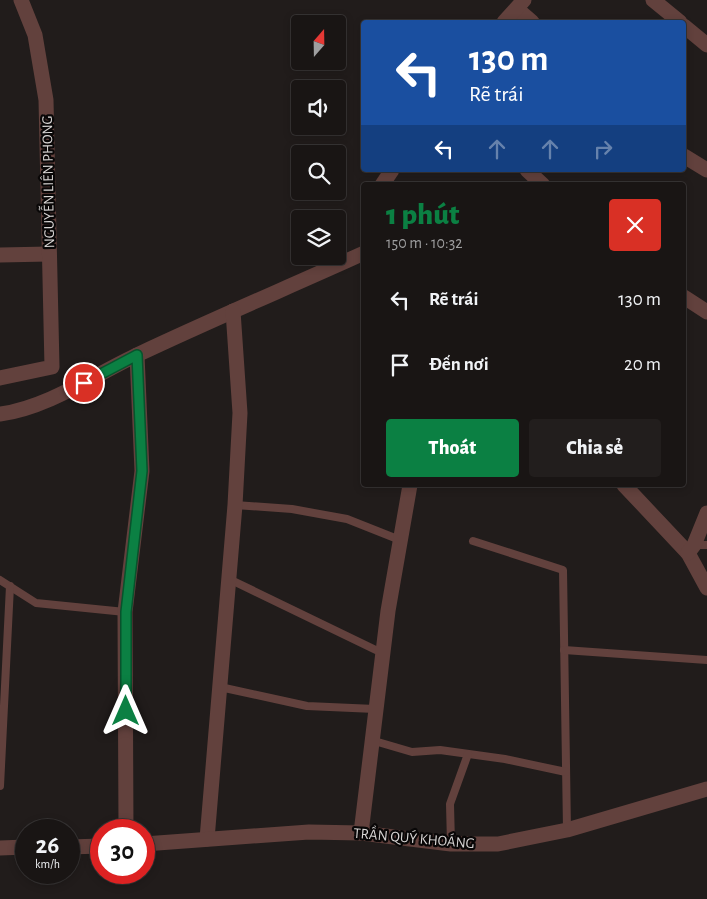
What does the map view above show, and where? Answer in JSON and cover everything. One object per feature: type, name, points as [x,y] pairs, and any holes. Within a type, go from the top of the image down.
[{"type":"street","name":"NGUYỄN LIÊN PHONG","points":[[0,378],[52,367],[46,100],[35,35],[21,0]]},
{"type":"street","points":[[653,0],[678,20]]},
{"type":"street","points":[[506,20],[520,4],[531,20]]},
{"type":"street","points":[[686,28],[707,45]]},
{"type":"street","points":[[686,157],[707,170]]},
{"type":"street","points":[[529,172],[540,182]]},
{"type":"street","points":[[0,255],[49,254]]},
{"type":"street","points":[[0,414],[9,413],[48,399],[84,383],[137,355],[361,254]]},
{"type":"street","points":[[686,298],[707,312]]},
{"type":"street","points":[[207,839],[235,505],[240,413],[233,311]]},
{"type":"street","points":[[126,819],[126,612],[142,471],[137,355]]},
{"type":"street","points":[[361,833],[382,654],[410,487]]},
{"type":"street","points":[[626,487],[696,548]]},
{"type":"street","points":[[707,513],[696,548],[707,588]]},
{"type":"street","name":"TRẦN QUÝ KHOÁNG","points":[[155,843],[309,832],[361,833],[451,844],[498,844],[567,830],[707,789]]},
{"type":"street","points":[[0,848],[15,847]]},
{"type":"lane","points":[[235,505],[292,509],[347,519],[400,540]]},
{"type":"lane","points":[[472,541],[563,570],[567,830]]},
{"type":"lane","points":[[229,579],[382,654]]},
{"type":"lane","points":[[0,580],[36,603],[126,612]]},
{"type":"lane","points":[[0,786],[10,586]]},
{"type":"lane","points":[[564,650],[707,660]]},
{"type":"lane","points":[[220,687],[307,706],[375,709]]},
{"type":"lane","points":[[371,740],[412,752],[440,750],[505,759],[566,772]]},
{"type":"lane","points":[[451,844],[450,804],[468,754]]},
{"type":"route","points":[[84,383],[137,355],[142,471],[126,612],[126,711]]}]
